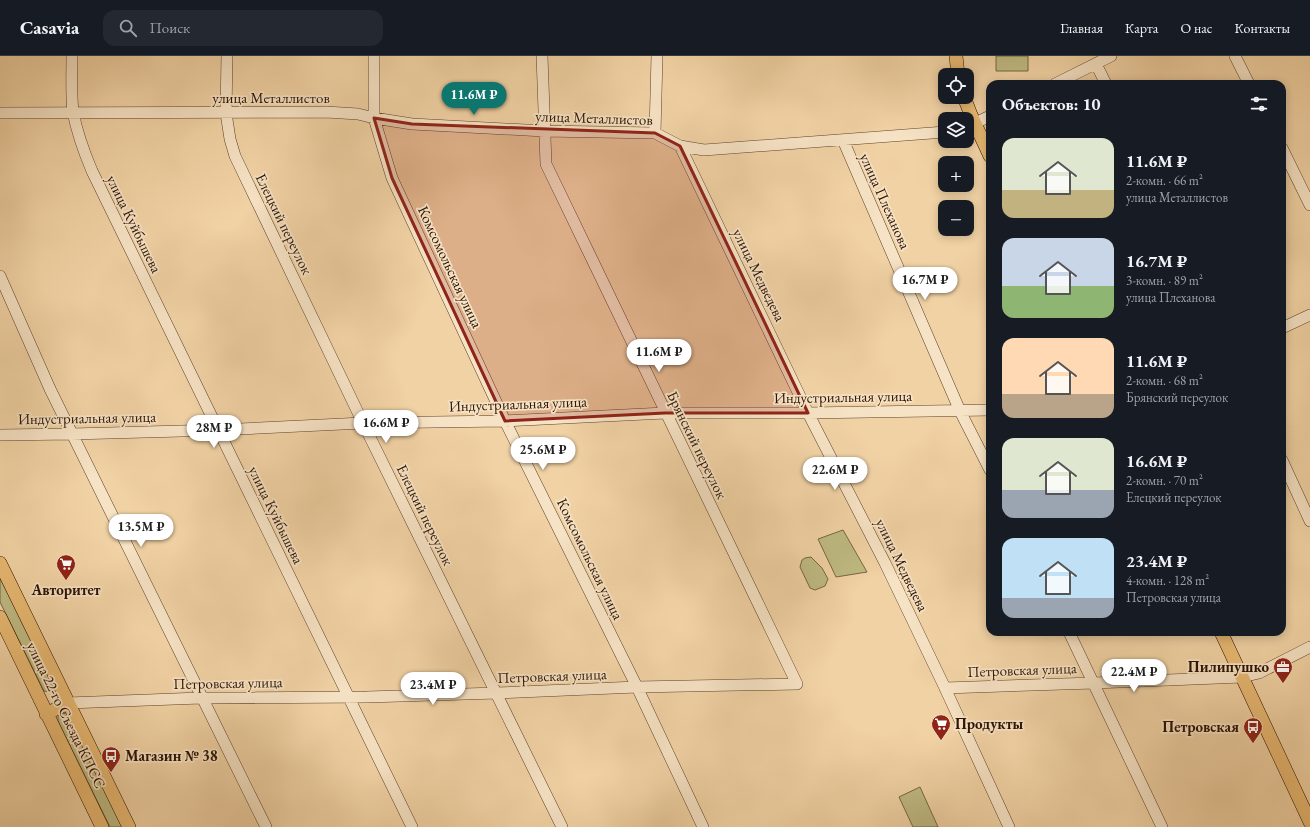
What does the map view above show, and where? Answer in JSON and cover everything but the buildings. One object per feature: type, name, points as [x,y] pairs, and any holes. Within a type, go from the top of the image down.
[{"type":"main road","points":[[956,56],[957,68]]},
{"type":"main road","points":[[974,130],[986,149]]},
{"type":"main road","name":"улица 22-го Съезда КПСС","points":[[0,563],[129,827]]},
{"type":"main road","name":"улица 22-го Съезда КПСС","points":[[0,617],[102,827]]},
{"type":"main road","points":[[1223,636],[1310,822]]},
{"type":"main road","points":[[46,714],[68,704]]},
{"type":"street","name":"улица Куйбышева","points":[[72,56],[72,95],[74,112],[79,137],[92,171],[412,827]]},
{"type":"street","name":"Елецкий переулок","points":[[227,56],[226,113],[230,139],[242,174],[363,424],[562,827]]},
{"type":"street","name":"Комсомольская улица","points":[[374,56],[374,118],[392,178],[505,421],[637,687],[702,827]]},
{"type":"street","name":"Брянский переулок","points":[[542,56],[546,164],[797,684]]},
{"type":"street","points":[[655,133],[657,56]]},
{"type":"street","points":[[1063,80],[1112,56]]},
{"type":"street","points":[[1235,56],[1247,80]]},
{"type":"street","points":[[1096,64],[1104,80]]},
{"type":"street","name":"улица Металлистов","points":[[0,113],[326,112],[358,114],[412,124],[544,131],[655,133],[680,146],[704,150],[938,133]]},
{"type":"street","points":[[974,124],[986,118]]},
{"type":"street","name":"улица Плеханова","points":[[842,140],[960,411],[986,462]]},
{"type":"street","name":"улица Медведева","points":[[680,146],[808,413],[885,563],[1009,827]]},
{"type":"street","points":[[1286,156],[1310,206]]},
{"type":"street","points":[[0,276],[50,389],[201,698],[266,827]]},
{"type":"street","points":[[1286,326],[1310,315]]},
{"type":"street","name":"Индустриальная улица","points":[[0,435],[505,421],[665,413],[808,413],[986,410]]},
{"type":"street","points":[[1286,469],[1310,520]]},
{"type":"street","points":[[1071,636],[1162,827]]},
{"type":"street","name":"Петровская улица","points":[[945,688],[1242,677],[1260,673],[1310,648]]},
{"type":"street","name":"Петровская улица","points":[[68,704],[201,698],[349,697],[637,687],[797,684]]},
{"type":"highlighted area","points":[[374,118],[412,124],[655,133],[680,146],[808,413],[665,413],[505,421],[392,178]]},
{"type":"shaded area","points":[[996,56],[1028,56],[1028,71],[996,71]]},
{"type":"shaded area","points":[[843,530],[867,572],[836,577],[818,539]]},
{"type":"shaded area","points":[[811,557],[822,568],[828,579],[825,586],[815,590],[810,588],[800,567],[802,560]]},
{"type":"shaded area","points":[[0,576],[54,685],[53,689],[49,692],[44,691],[0,602]]},
{"type":"shaded area","points":[[67,713],[124,827],[110,827],[58,721],[58,716],[60,714]]},
{"type":"shaded area","points":[[920,787],[938,827],[913,827],[899,797]]},
{"type":"place","name":"Авторитет","points":[[66,581]]},
{"type":"place","name":"Пилипушко","points":[[1283,684]]},
{"type":"place","name":"Продукты","points":[[941,741]]},
{"type":"place","name":"Петровская","points":[[1253,744]]},
{"type":"place","name":"Магазин № 38","points":[[111,773]]}]
